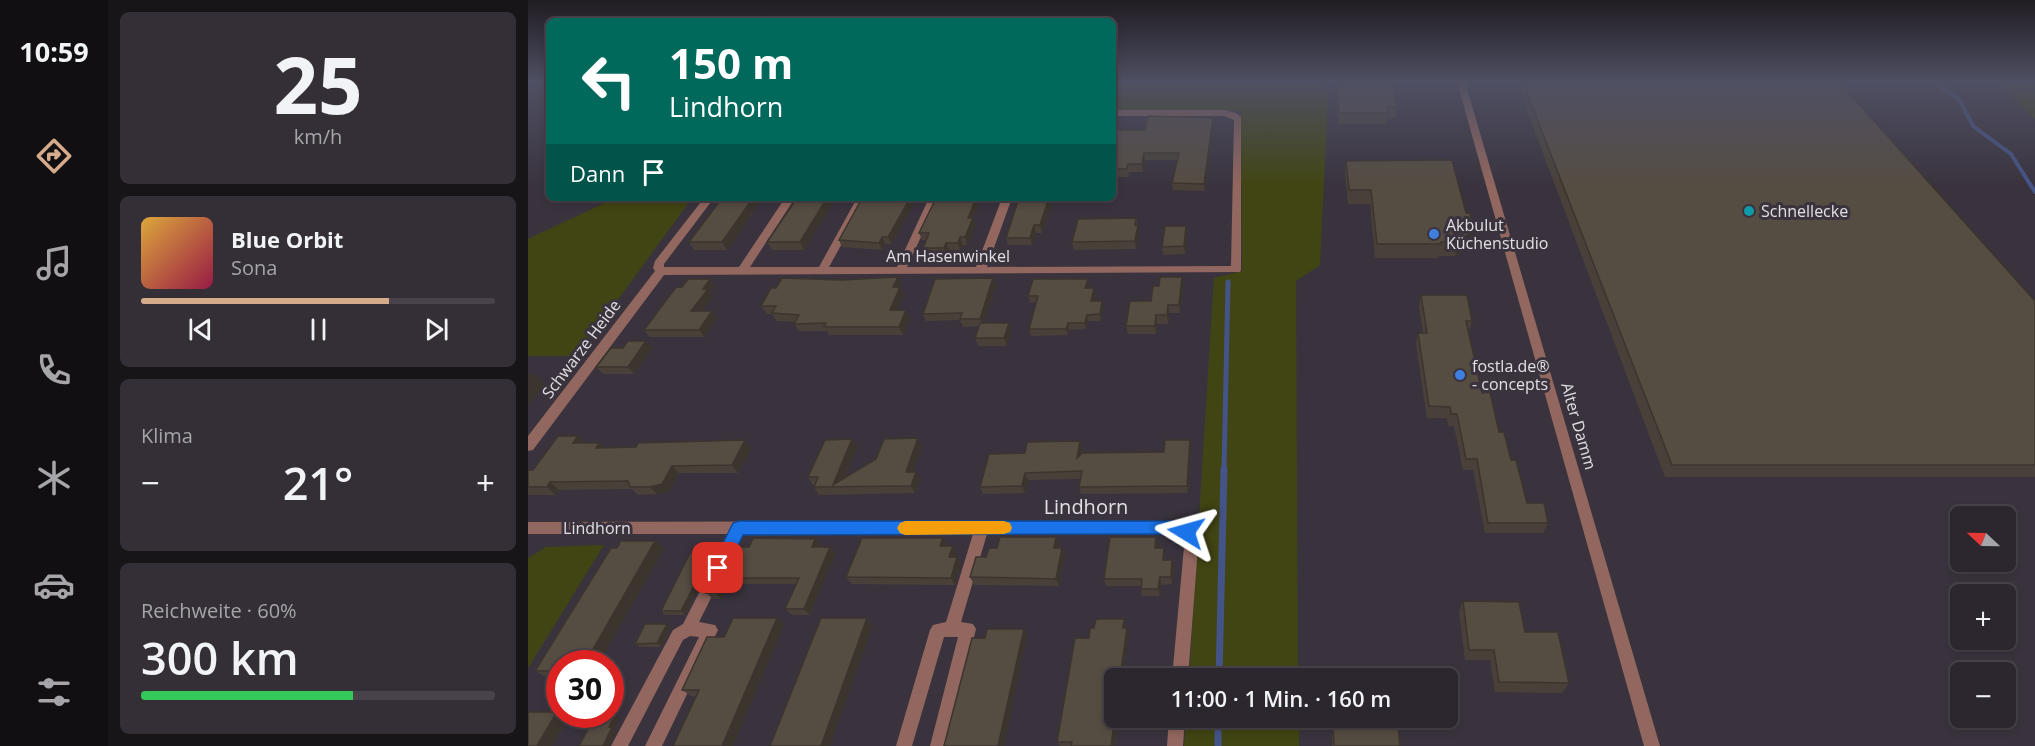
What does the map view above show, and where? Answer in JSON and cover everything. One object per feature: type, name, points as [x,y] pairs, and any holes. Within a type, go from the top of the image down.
[{"type":"street","name":"Am Hasenwinkel","points":[[661,271],[1236,270],[1238,118],[1236,117]]},
{"type":"street","name":"Alter Damm","points":[[1471,117],[1652,746]]},
{"type":"street","name":"Schwarze Heide","points":[[528,446],[661,271],[658,268],[659,263],[707,201]]},
{"type":"street","points":[[742,271],[788,201]]},
{"type":"street","points":[[822,271],[860,201]]},
{"type":"street","points":[[900,271],[933,201]]},
{"type":"street","points":[[980,270],[1006,201]]},
{"type":"street","points":[[951,630],[982,527]]},
{"type":"street","name":"Lindhorn","points":[[528,528],[1172,528],[1186,532],[1191,547],[1181,668]]},
{"type":"street","points":[[619,746],[678,635],[688,629],[739,528]]},
{"type":"street","points":[[652,746],[710,630],[688,629]]},
{"type":"street","points":[[903,746],[938,630],[968,629],[938,746]]},
{"type":"street","points":[[1175,746],[1176,728]]},
{"type":"green space","points":[[1241,117],[1327,117],[1320,265],[1296,281],[1298,668],[1190,668],[1214,278],[1242,271]]},
{"type":"green space","points":[[609,201],[690,201],[577,356],[528,356],[528,239]]},
{"type":"green space","points":[[604,545],[528,668],[528,558],[546,547]]},
{"type":"green space","points":[[1185,728],[1299,728],[1299,746],[1184,746]]},
{"type":"building","points":[[1148,117],[1213,118],[1204,184],[1172,183],[1179,153],[1144,153],[1142,164],[1128,164],[1126,169],[1116,169],[1116,130],[1145,130]]},
{"type":"building","name":"Schnellecke","points":[[1536,117],[1870,117],[2035,301],[2035,465],[1672,465]]},
{"type":"building","points":[[1452,160],[1466,213],[1470,213],[1474,230],[1458,242],[1377,244],[1371,190],[1349,190],[1346,161]]},
{"type":"building","points":[[720,201],[751,201],[722,242],[689,242]]},
{"type":"building","points":[[795,201],[825,201],[800,242],[767,242]]},
{"type":"building","points":[[908,201],[888,237],[882,237],[879,243],[839,240],[860,202]]},
{"type":"building","points":[[935,201],[975,201],[968,218],[973,218],[965,237],[960,237],[958,243],[946,243],[944,248],[923,248],[929,233],[919,233]]},
{"type":"building","points":[[1018,201],[1048,201],[1040,225],[1034,225],[1030,238],[1006,238]]},
{"type":"building","points":[[1136,218],[1135,225],[1138,225],[1135,241],[1072,242],[1078,219]]},
{"type":"building","points":[[1165,226],[1186,226],[1184,246],[1162,247]]},
{"type":"building","points":[[898,277],[893,287],[900,287],[890,310],[906,310],[899,327],[824,327],[826,323],[794,324],[799,315],[772,313],[776,306],[761,306],[771,288],[776,288],[782,278],[841,280]]},
{"type":"building","points":[[1160,277],[1182,277],[1179,305],[1168,305],[1167,315],[1156,315],[1155,326],[1126,326],[1130,301],[1151,301],[1153,286],[1159,286]]},
{"type":"building","points":[[993,278],[980,319],[960,319],[962,313],[923,314],[935,279]]},
{"type":"building","points":[[688,279],[710,279],[703,289],[708,289],[691,311],[712,311],[699,330],[644,330],[676,287],[682,287]]},
{"type":"building","points":[[1033,279],[1088,279],[1085,288],[1094,288],[1091,301],[1102,301],[1100,314],[1087,315],[1085,323],[1068,323],[1066,329],[1029,329],[1038,296],[1028,296]]},
{"type":"building","points":[[1421,295],[1467,295],[1472,321],[1466,321],[1482,393],[1490,392],[1499,432],[1504,432],[1511,460],[1516,460],[1527,503],[1544,503],[1548,523],[1488,523],[1477,459],[1466,459],[1457,414],[1451,414],[1450,407],[1429,406],[1418,333],[1427,333]]},
{"type":"building","points":[[980,323],[1009,323],[1004,338],[975,338]]},
{"type":"building","points":[[628,341],[646,341],[628,367],[596,367],[611,348],[623,348]]},
{"type":"building","points":[[558,436],[578,436],[573,443],[599,443],[596,448],[636,447],[638,443],[745,440],[732,465],[672,466],[662,484],[650,487],[630,487],[628,481],[550,482],[547,487],[528,487],[528,470],[533,470]]},
{"type":"building","points":[[918,438],[906,472],[916,472],[911,486],[814,487],[818,477],[808,477],[825,440],[852,439],[833,485],[876,459],[884,439]]},
{"type":"building","points":[[1165,440],[1190,440],[1187,486],[1079,487],[1082,471],[1025,473],[1022,486],[980,487],[989,454],[1025,453],[1027,442],[1080,441],[1077,458],[1082,453],[1164,452]]},
{"type":"building","points":[[1000,537],[1056,537],[1054,548],[1062,548],[1056,579],[970,577],[976,557],[986,557],[989,548],[997,548]]},
{"type":"building","points":[[1110,537],[1156,537],[1155,548],[1164,548],[1163,560],[1172,560],[1171,577],[1160,577],[1158,589],[1141,589],[1142,579],[1104,579]]},
{"type":"building","points":[[753,538],[815,539],[812,547],[830,547],[804,609],[785,609],[799,578],[721,578],[714,592],[706,593],[730,547],[749,547]]},
{"type":"building","points":[[862,538],[943,538],[940,546],[953,546],[949,557],[957,557],[951,578],[846,577]]},
{"type":"building","points":[[621,541],[655,541],[592,650],[548,650],[611,548],[617,548]]},
{"type":"building","points":[[701,549],[713,549],[681,611],[661,611],[690,553],[699,553]]},
{"type":"building","points":[[1463,601],[1519,602],[1525,632],[1558,632],[1569,683],[1499,682],[1494,650],[1469,650]]},
{"type":"building","points":[[733,618],[777,618],[722,746],[673,746],[699,690],[682,690],[707,637],[724,637]]},
{"type":"building","points":[[821,618],[867,618],[821,746],[770,746]]},
{"type":"building","points":[[1096,619],[1124,619],[1123,628],[1127,628],[1121,668],[1104,668],[1104,728],[1113,728],[1111,746],[1071,746],[1072,742],[1057,742],[1075,638],[1089,638],[1090,628],[1094,628]]},
{"type":"building","points":[[645,624],[667,624],[657,643],[635,644]]},
{"type":"building","points":[[987,629],[1024,629],[998,746],[944,746],[972,638],[985,638]]},
{"type":"building","points":[[546,653],[546,671],[535,671]]},
{"type":"building","points":[[528,712],[546,712],[548,728],[537,746],[528,746]]},
{"type":"building","points":[[589,728],[612,728],[603,746],[579,746]]},
{"type":"building","points":[[1333,728],[1398,728],[1400,746],[1334,746]]},
{"type":"waterway","points":[[1968,117],[1973,126],[2011,154],[2035,192]]},
{"type":"waterway","points":[[1224,470],[1228,282]]},
{"type":"waterway","points":[[1219,668],[1224,469]]},
{"type":"waterway","points":[[1218,728],[1218,746]]},
{"type":"slow traffic","points":[[905,528],[1004,528]]},
{"type":"place","name":"Schnellecke","points":[[1749,211]]},
{"type":"place","name":"Akbulut Küchenstudio","points":[[1434,234]]},
{"type":"place","name":"fostla.de® - concepts","points":[[1460,375]]},
{"type":"route","points":[[718,568],[739,528],[1172,528],[1186,532]]}]
